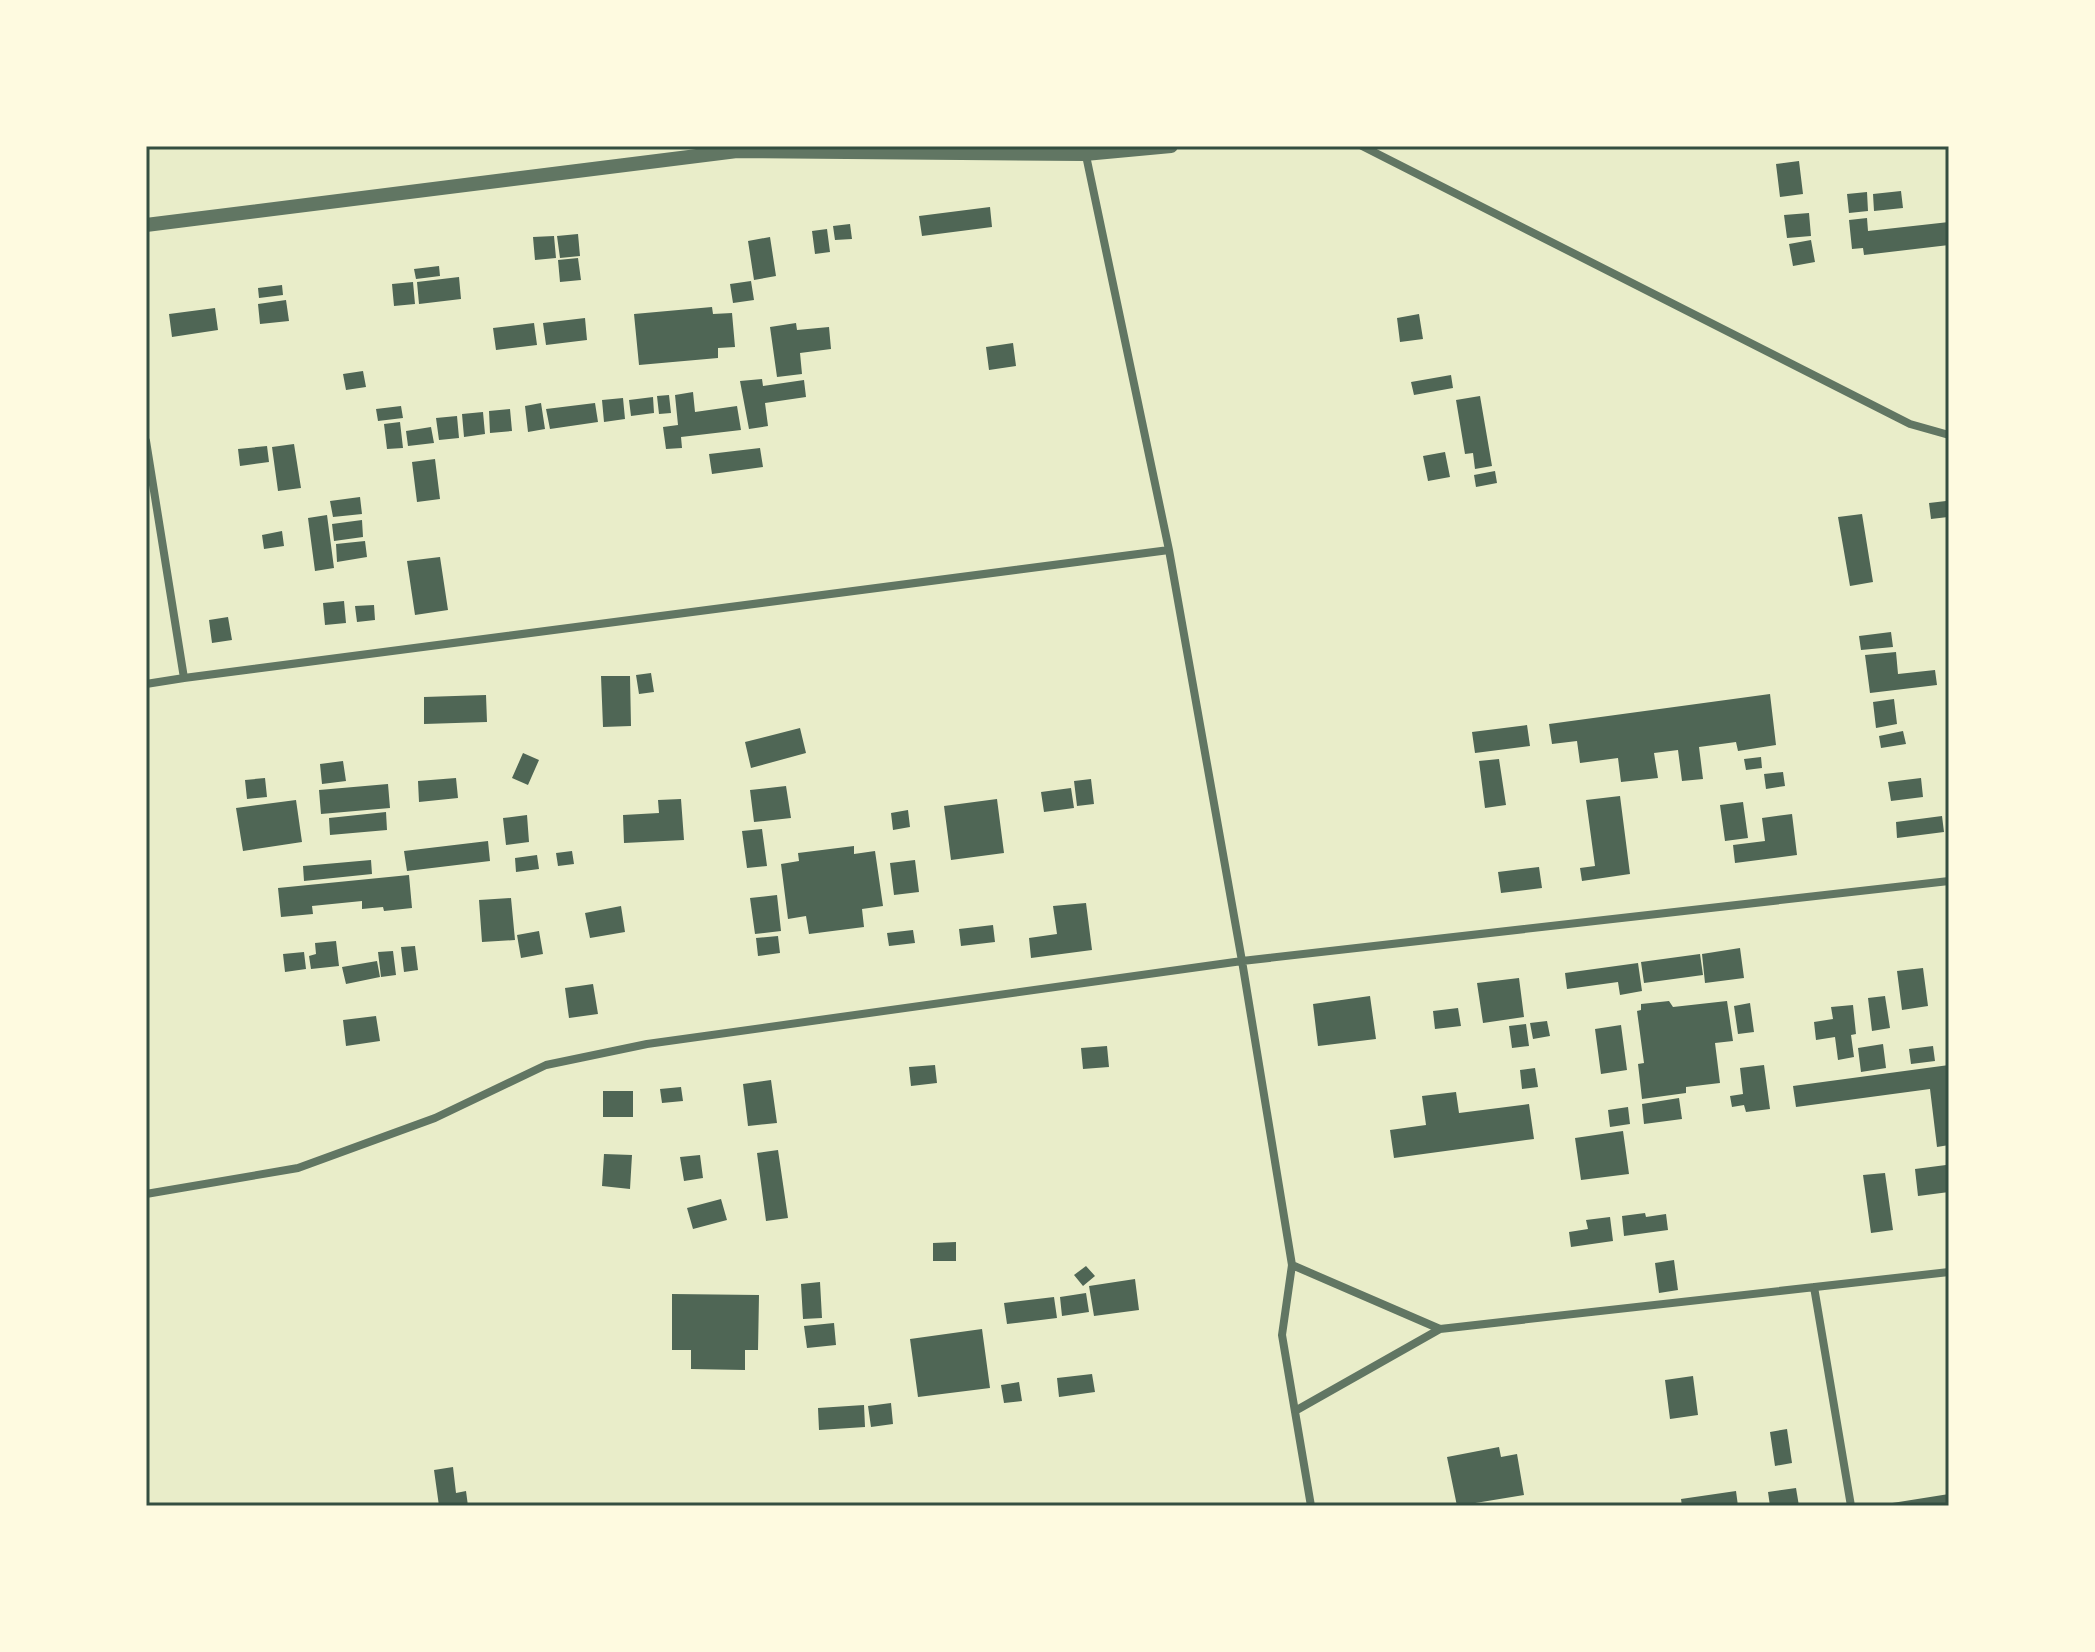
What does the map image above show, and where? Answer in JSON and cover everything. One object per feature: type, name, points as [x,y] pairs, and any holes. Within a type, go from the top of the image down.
[{"type":"street","points":[[146,225],[737,151],[1084,150],[1171,146]]},
{"type":"street","points":[[1362,146],[1910,424],[1949,435]]},
{"type":"street","points":[[1084,150],[1169,550],[1242,961],[1292,1265],[1282,1335],[1311,1506]]},
{"type":"street","points":[[146,441],[184,678]]},
{"type":"street","points":[[146,684],[1169,550]]},
{"type":"street","points":[[146,1194],[298,1168],[435,1118],[546,1065],[647,1044],[1242,961],[1949,881]]},
{"type":"street","points":[[1292,1265],[1440,1329]]},
{"type":"street","points":[[1295,1411],[1440,1329],[1949,1272]]},
{"type":"street","points":[[1814,1287],[1851,1506]]},
{"type":"building","points":[[1799,161],[1803,194],[1780,197],[1776,164]]},
{"type":"building","points":[[1901,191],[1903,208],[1874,211],[1873,194]]},
{"type":"building","points":[[1867,192],[1868,211],[1849,213],[1847,194]]},
{"type":"building","points":[[990,207],[992,227],[922,236],[919,216]]},
{"type":"building","points":[[1809,213],[1811,236],[1787,238],[1784,215]]},
{"type":"building","points":[[1867,218],[1868,231],[1949,222],[1949,245],[1864,255],[1863,248],[1852,249],[1849,220]]},
{"type":"building","points":[[850,224],[852,239],[835,240],[833,226]]},
{"type":"building","points":[[827,229],[830,252],[815,254],[812,231]]},
{"type":"building","points":[[578,234],[580,256],[560,258],[557,236]]},
{"type":"building","points":[[554,236],[556,258],[535,260],[533,237]]},
{"type":"building","points":[[770,237],[776,276],[754,280],[748,241]]},
{"type":"building","points":[[1811,240],[1815,262],[1793,266],[1789,244]]},
{"type":"building","points":[[578,258],[581,280],[560,282],[558,260]]},
{"type":"building","points":[[439,266],[440,276],[416,279],[414,269]]},
{"type":"building","points":[[459,277],[461,299],[419,304],[417,282]]},
{"type":"building","points":[[751,281],[754,300],[733,303],[730,284]]},
{"type":"building","points":[[413,282],[415,304],[394,306],[392,284]]},
{"type":"building","points":[[282,285],[283,295],[259,298],[258,288]]},
{"type":"building","points":[[286,300],[289,321],[260,324],[258,304]]},
{"type":"building","points":[[712,307],[713,314],[732,313],[735,347],[718,348],[718,358],[639,365],[634,314]]},
{"type":"building","points":[[215,308],[218,330],[172,337],[169,314]]},
{"type":"building","points":[[1419,314],[1423,339],[1400,342],[1397,318]]},
{"type":"building","points":[[585,318],[587,340],[546,345],[543,323]]},
{"type":"building","points":[[534,323],[537,345],[496,350],[493,328]]},
{"type":"building","points":[[796,323],[797,330],[829,327],[831,349],[800,353],[802,374],[777,377],[770,327]]},
{"type":"building","points":[[1013,343],[1016,366],[989,370],[986,347]]},
{"type":"building","points":[[363,371],[366,387],[346,390],[343,374]]},
{"type":"building","points":[[1451,375],[1453,388],[1414,395],[1411,382]]},
{"type":"building","points":[[762,379],[763,386],[804,380],[806,397],[765,403],[768,426],[749,429],[740,381]]},
{"type":"building","points":[[693,392],[695,412],[737,406],[741,430],[681,437],[682,448],[666,449],[663,427],[678,425],[675,395]]},
{"type":"building","points":[[669,395],[671,413],[659,414],[657,396]]},
{"type":"building","points":[[1480,396],[1492,466],[1475,469],[1473,453],[1465,454],[1456,400]]},
{"type":"building","points":[[653,397],[654,413],[631,416],[629,400]]},
{"type":"building","points":[[623,398],[625,419],[604,422],[602,400]]},
{"type":"building","points":[[541,403],[545,429],[528,432],[525,406]]},
{"type":"building","points":[[595,403],[598,422],[550,429],[546,409]]},
{"type":"building","points":[[401,406],[403,418],[378,421],[376,409]]},
{"type":"building","points":[[510,409],[512,431],[490,433],[489,411]]},
{"type":"building","points":[[483,412],[485,434],[464,437],[462,414]]},
{"type":"building","points":[[457,416],[459,438],[439,440],[436,418]]},
{"type":"building","points":[[400,422],[403,448],[387,449],[384,424]]},
{"type":"building","points":[[431,427],[434,443],[408,446],[406,431]]},
{"type":"building","points":[[294,444],[301,488],[278,491],[272,447]]},
{"type":"building","points":[[267,446],[269,462],[240,466],[238,449]]},
{"type":"building","points":[[760,448],[763,467],[712,474],[709,454]]},
{"type":"building","points":[[1445,452],[1450,477],[1428,481],[1423,456]]},
{"type":"building","points":[[435,459],[440,499],[417,502],[412,462]]},
{"type":"building","points":[[1495,471],[1497,483],[1476,487],[1474,475]]},
{"type":"building","points":[[360,497],[362,514],[333,517],[330,501]]},
{"type":"building","points":[[1946,501],[1948,517],[1931,519],[1929,503]]},
{"type":"building","points":[[1862,514],[1873,582],[1850,586],[1838,517]]},
{"type":"building","points":[[327,515],[334,568],[315,571],[308,518]]},
{"type":"building","points":[[362,520],[363,537],[334,541],[332,524]]},
{"type":"building","points":[[282,531],[284,546],[264,549],[262,535]]},
{"type":"building","points":[[365,541],[367,557],[337,562],[336,544]]},
{"type":"building","points":[[440,557],[448,610],[415,615],[407,561]]},
{"type":"building","points":[[344,601],[346,623],[325,625],[323,603]]},
{"type":"building","points":[[374,605],[375,620],[357,622],[355,606]]},
{"type":"building","points":[[228,617],[232,640],[212,643],[209,620]]},
{"type":"building","points":[[1891,632],[1893,647],[1861,650],[1859,636]]},
{"type":"building","points":[[1896,652],[1898,674],[1935,670],[1937,685],[1870,693],[1865,655]]},
{"type":"building","points":[[651,673],[654,692],[639,694],[636,675]]},
{"type":"building","points":[[601,676],[630,676],[631,726],[603,727]]},
{"type":"building","points":[[1770,694],[1776,745],[1738,751],[1736,742],[1699,747],[1703,779],[1682,781],[1678,750],[1654,753],[1658,778],[1621,782],[1618,758],[1580,763],[1577,741],[1552,744],[1549,724]]},
{"type":"building","points":[[486,695],[487,722],[424,724],[424,697]]},
{"type":"building","points":[[1894,699],[1897,724],[1876,728],[1873,702]]},
{"type":"building","points":[[1527,725],[1530,746],[1475,753],[1472,732]]},
{"type":"building","points":[[800,728],[806,753],[751,768],[745,742]]},
{"type":"building","points":[[1903,731],[1906,744],[1881,748],[1879,736]]},
{"type":"building","points":[[523,753],[539,760],[528,785],[512,778]]},
{"type":"building","points":[[1761,757],[1762,768],[1746,770],[1744,759]]},
{"type":"building","points":[[1499,759],[1506,805],[1485,808],[1479,761]]},
{"type":"building","points":[[343,761],[346,781],[322,784],[320,764]]},
{"type":"building","points":[[1783,772],[1785,786],[1766,789],[1764,774]]},
{"type":"building","points":[[265,778],[267,797],[247,799],[245,780]]},
{"type":"building","points":[[456,778],[458,798],[419,802],[418,781]]},
{"type":"building","points":[[1921,778],[1923,797],[1891,801],[1888,782]]},
{"type":"building","points":[[1091,779],[1094,804],[1077,806],[1074,781]]},
{"type":"building","points":[[388,784],[390,808],[321,814],[319,790]]},
{"type":"building","points":[[786,786],[791,818],[754,822],[750,790]]},
{"type":"building","points":[[1071,788],[1074,808],[1044,812],[1041,792]]},
{"type":"building","points":[[1620,796],[1630,874],[1582,881],[1580,868],[1595,866],[1586,800]]},
{"type":"building","points":[[681,799],[684,840],[624,843],[623,815],[659,813],[658,800]]},
{"type":"building","points":[[997,799],[1004,853],[951,860],[944,806]]},
{"type":"building","points":[[296,800],[302,842],[243,851],[236,808]]},
{"type":"building","points":[[1743,802],[1748,838],[1725,841],[1720,805]]},
{"type":"building","points":[[908,810],[910,827],[893,830],[891,813]]},
{"type":"building","points":[[386,812],[387,830],[330,835],[329,818]]},
{"type":"building","points":[[1792,814],[1797,855],[1735,863],[1733,845],[1765,841],[1762,818]]},
{"type":"building","points":[[527,815],[529,842],[506,845],[503,818]]},
{"type":"building","points":[[1942,816],[1944,832],[1897,838],[1896,822]]},
{"type":"building","points":[[762,829],[767,866],[747,868],[742,831]]},
{"type":"building","points":[[488,841],[490,861],[407,871],[404,851]]},
{"type":"building","points":[[854,846],[854,854],[875,851],[883,906],[862,909],[864,927],[809,934],[806,916],[788,919],[781,864],[799,861],[798,853]]},
{"type":"building","points":[[572,851],[574,864],[558,866],[556,853]]},
{"type":"building","points":[[537,855],[539,869],[516,872],[515,858]]},
{"type":"building","points":[[371,860],[372,874],[304,881],[303,866]]},
{"type":"building","points":[[915,860],[919,892],[894,895],[890,863]]},
{"type":"building","points":[[1539,867],[1542,888],[1501,893],[1498,872]]},
{"type":"building","points":[[409,875],[412,908],[384,911],[383,907],[362,909],[362,901],[312,906],[313,914],[281,917],[278,888]]},
{"type":"building","points":[[777,895],[781,931],[755,934],[750,898]]},
{"type":"building","points":[[511,898],[515,940],[482,942],[479,900]]},
{"type":"building","points":[[1086,903],[1092,950],[1031,958],[1029,938],[1057,934],[1053,906]]},
{"type":"building","points":[[621,906],[625,932],[590,938],[585,913]]},
{"type":"building","points":[[993,925],[995,942],[961,946],[959,929]]},
{"type":"building","points":[[913,930],[915,943],[889,946],[887,933]]},
{"type":"building","points":[[539,931],[543,954],[521,958],[517,935]]},
{"type":"building","points":[[778,936],[780,953],[758,956],[756,938]]},
{"type":"building","points":[[336,941],[339,966],[311,969],[309,956],[316,954],[315,943]]},
{"type":"building","points":[[415,946],[418,970],[404,972],[401,947]]},
{"type":"building","points":[[1740,948],[1744,978],[1705,983],[1702,954]]},
{"type":"building","points":[[393,951],[396,975],[381,977],[378,952]]},
{"type":"building","points":[[304,952],[306,969],[285,972],[283,954]]},
{"type":"building","points":[[1700,954],[1703,975],[1644,983],[1641,962]]},
{"type":"building","points":[[377,961],[380,977],[346,984],[342,967]]},
{"type":"building","points":[[1638,963],[1642,991],[1620,995],[1618,982],[1567,989],[1565,973]]},
{"type":"building","points":[[1923,968],[1928,1006],[1902,1010],[1897,971]]},
{"type":"building","points":[[1519,978],[1524,1017],[1483,1023],[1477,983]]},
{"type":"building","points":[[593,984],[598,1014],[569,1018],[565,988]]},
{"type":"building","points":[[1370,996],[1376,1039],[1318,1046],[1313,1004]]},
{"type":"building","points":[[1885,996],[1890,1028],[1872,1031],[1868,998]]},
{"type":"building","points":[[1669,1001],[1673,1007],[1727,1001],[1733,1041],[1715,1043],[1720,1083],[1686,1087],[1686,1093],[1642,1099],[1638,1064],[1644,1063],[1637,1011],[1641,1010],[1641,1004]]},
{"type":"building","points":[[1750,1003],[1754,1032],[1738,1034],[1734,1006]]},
{"type":"building","points":[[1853,1005],[1856,1034],[1851,1035],[1854,1057],[1838,1060],[1835,1037],[1816,1040],[1814,1022],[1833,1019],[1831,1007]]},
{"type":"building","points":[[1458,1008],[1461,1026],[1435,1029],[1433,1011]]},
{"type":"building","points":[[376,1016],[380,1041],[346,1046],[343,1020]]},
{"type":"building","points":[[1547,1021],[1550,1036],[1533,1039],[1530,1023]]},
{"type":"building","points":[[1526,1024],[1529,1046],[1512,1048],[1509,1026]]},
{"type":"building","points":[[1621,1025],[1627,1070],[1601,1074],[1595,1029]]},
{"type":"building","points":[[1883,1044],[1886,1068],[1861,1072],[1858,1048]]},
{"type":"building","points":[[1107,1046],[1109,1067],[1083,1069],[1081,1048]]},
{"type":"building","points":[[1933,1046],[1935,1061],[1911,1064],[1909,1049]]},
{"type":"building","points":[[935,1065],[937,1083],[911,1086],[909,1067]]},
{"type":"building","points":[[1764,1065],[1770,1109],[1746,1112],[1744,1105],[1732,1107],[1730,1096],[1743,1094],[1740,1068]]},
{"type":"building","points":[[1949,1065],[1949,1145],[1937,1147],[1930,1089],[1796,1107],[1793,1086]]},
{"type":"building","points":[[1535,1068],[1538,1087],[1522,1089],[1520,1070]]},
{"type":"building","points":[[771,1080],[777,1123],[748,1126],[743,1084]]},
{"type":"building","points":[[681,1087],[683,1101],[662,1103],[660,1089]]},
{"type":"building","points":[[603,1091],[633,1091],[633,1117],[603,1117]]},
{"type":"building","points":[[1456,1092],[1459,1113],[1529,1104],[1534,1139],[1394,1158],[1390,1130],[1426,1125],[1422,1096]]},
{"type":"building","points":[[1679,1098],[1682,1119],[1644,1124],[1642,1104]]},
{"type":"building","points":[[1628,1107],[1630,1124],[1610,1127],[1608,1110]]},
{"type":"building","points":[[1623,1131],[1629,1174],[1581,1180],[1575,1138]]},
{"type":"building","points":[[778,1150],[788,1218],[766,1221],[757,1153]]},
{"type":"building","points":[[604,1154],[632,1155],[630,1189],[602,1186]]},
{"type":"building","points":[[700,1155],[703,1178],[684,1181],[680,1157]]},
{"type":"building","points":[[1946,1165],[1949,1192],[1918,1196],[1915,1169]]},
{"type":"building","points":[[1885,1173],[1893,1230],[1871,1233],[1863,1175]]},
{"type":"building","points":[[721,1199],[727,1220],[693,1229],[687,1208]]},
{"type":"building","points":[[1645,1213],[1646,1217],[1666,1214],[1668,1230],[1624,1236],[1622,1216]]},
{"type":"building","points":[[1610,1217],[1613,1241],[1571,1247],[1569,1232],[1588,1229],[1586,1220]]},
{"type":"building","points":[[956,1242],[956,1261],[933,1261],[933,1243]]},
{"type":"building","points":[[1674,1260],[1678,1290],[1659,1293],[1655,1263]]},
{"type":"building","points":[[1086,1266],[1095,1276],[1083,1286],[1074,1275]]},
{"type":"building","points":[[1135,1279],[1139,1310],[1094,1316],[1089,1286]]},
{"type":"building","points":[[820,1282],[822,1318],[803,1319],[801,1284]]},
{"type":"building","points":[[1086,1293],[1089,1312],[1062,1316],[1060,1297]]},
{"type":"building","points":[[672,1294],[759,1295],[758,1350],[745,1350],[745,1370],[691,1369],[691,1350],[672,1350]]},
{"type":"building","points":[[1054,1297],[1057,1318],[1007,1324],[1004,1303]]},
{"type":"building","points":[[834,1323],[836,1345],[807,1348],[804,1326]]},
{"type":"building","points":[[982,1329],[990,1388],[918,1397],[910,1339]]},
{"type":"building","points":[[1092,1374],[1095,1392],[1059,1397],[1057,1378]]},
{"type":"building","points":[[1693,1376],[1698,1415],[1670,1419],[1665,1380]]},
{"type":"building","points":[[1019,1382],[1022,1401],[1004,1403],[1001,1385]]},
{"type":"building","points":[[891,1403],[893,1424],[871,1427],[868,1406]]},
{"type":"building","points":[[864,1405],[865,1427],[819,1430],[818,1408]]},
{"type":"building","points":[[1787,1429],[1792,1463],[1775,1466],[1770,1432]]},
{"type":"building","points":[[1499,1447],[1501,1457],[1517,1454],[1524,1495],[1457,1506],[1447,1457]]},
{"type":"building","points":[[453,1467],[456,1493],[466,1491],[468,1506],[439,1506],[434,1470]]},
{"type":"building","points":[[1796,1488],[1799,1506],[1770,1506],[1768,1492]]},
{"type":"building","points":[[1736,1491],[1738,1506],[1682,1506],[1681,1499]]},
{"type":"building","points":[[1949,1494],[1949,1506],[1886,1506],[1886,1504]]}]
